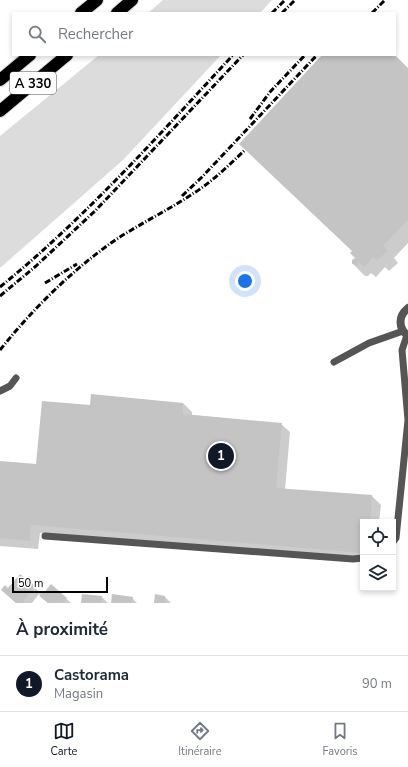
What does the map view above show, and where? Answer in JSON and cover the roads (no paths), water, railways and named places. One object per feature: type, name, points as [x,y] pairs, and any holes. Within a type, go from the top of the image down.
[{"type":"highway","points":[[82,12],[97,0]]},
{"type":"highway","points":[[118,12],[132,0]]},
{"type":"highway","name":"A 330","points":[[0,80],[29,56]]},
{"type":"highway","name":"A 330","points":[[0,111],[66,56]]},
{"type":"street","points":[[406,334],[400,320],[401,315],[408,308]]},
{"type":"lane","points":[[334,362],[369,343],[406,334],[402,350],[408,420],[396,538]]},
{"type":"lane","points":[[0,391],[10,386],[16,378]]},
{"type":"lane","points":[[45,536],[360,558]]},
{"type":"railway","points":[[273,12],[285,0]]},
{"type":"railway","points":[[283,12],[295,0]]},
{"type":"railway","points":[[373,12],[385,0]]},
{"type":"railway","points":[[0,287],[31,261],[92,204],[232,56]]},
{"type":"railway","points":[[0,296],[36,266],[95,211],[242,56]]},
{"type":"railway","points":[[250,119],[270,92],[304,56]]},
{"type":"railway","points":[[182,196],[202,177],[316,56]]},
{"type":"railway","points":[[0,350],[38,306],[80,267],[121,236],[201,188],[221,173],[245,150]]},
{"type":"railway","points":[[45,283],[77,264]]},
{"type":"place","name":"Castorama","points":[[221,456]]}]
